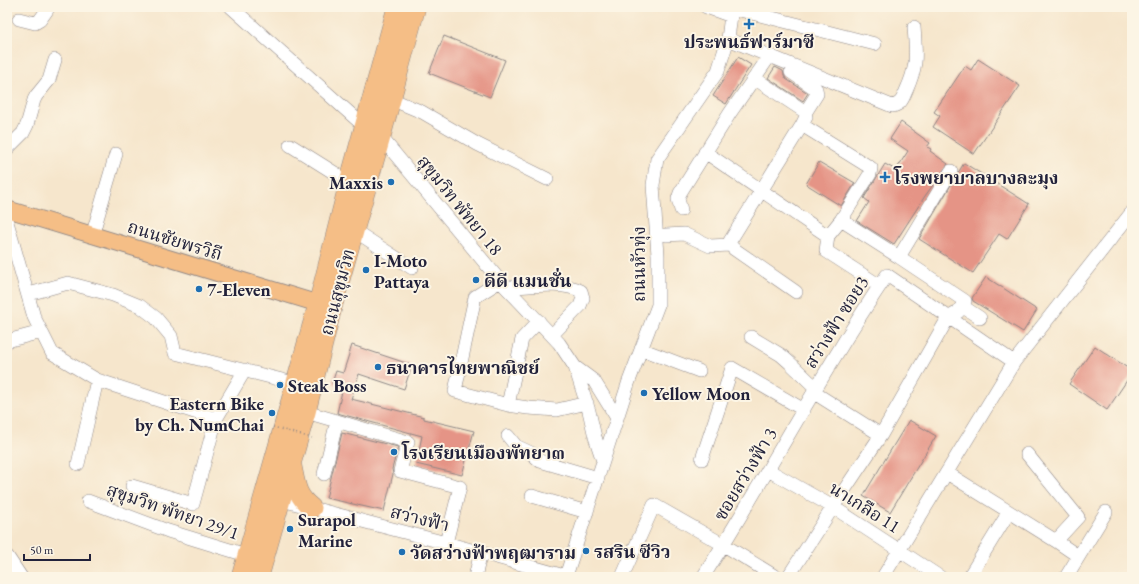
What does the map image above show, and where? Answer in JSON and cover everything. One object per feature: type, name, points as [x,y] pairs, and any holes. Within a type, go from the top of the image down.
[{"type":"highway","name":"ถนนสุขุมวิท","points":[[259,577],[306,412],[349,182],[397,7]]},
{"type":"highway","name":"ถนนสุขุมวิท","points":[[241,577],[294,383],[354,231],[416,7]]},
{"type":"highway","points":[[292,463],[298,494],[304,502],[312,508]]},
{"type":"main road","name":"ถนนชัยพรวิถี","points":[[7,210],[325,306]]},
{"type":"street","points":[[231,7],[364,126]]},
{"type":"street","points":[[706,7],[732,10],[875,44]]},
{"type":"street","points":[[19,19],[35,23],[40,20],[47,8]]},
{"type":"street","name":"ถนนหัวทุ่ง","points":[[567,577],[616,418],[658,305],[658,255],[653,185],[657,159],[718,71],[728,39],[732,10]]},
{"type":"street","points":[[728,39],[887,105],[896,106],[903,99],[915,70],[916,53],[914,27]]},
{"type":"street","points":[[681,210],[678,197],[705,152],[769,57]]},
{"type":"street","points":[[7,149],[23,133],[27,126],[34,100],[49,80],[55,60]]},
{"type":"street","points":[[730,245],[732,236],[761,190],[817,94],[816,89],[791,72]]},
{"type":"street","points":[[754,78],[798,106],[803,119],[871,168],[870,174],[828,236],[826,251],[865,276],[884,280],[948,318],[1014,362]]},
{"type":"street","points":[[391,99],[422,112],[477,144],[547,179]]},
{"type":"street","name":"สุขุมวิท พัทยา 18","points":[[381,137],[503,284],[559,343],[575,367],[603,461]]},
{"type":"street","points":[[290,145],[349,182]]},
{"type":"street","points":[[705,152],[828,236]]},
{"type":"street","points":[[92,236],[116,154]]},
{"type":"street","points":[[899,257],[951,171]]},
{"type":"street","points":[[883,577],[1014,362],[1132,212]]},
{"type":"street","points":[[840,220],[899,257],[964,304],[980,318]]},
{"type":"street","points":[[7,222],[29,294],[34,317],[52,354],[97,380],[216,419]]},
{"type":"street","points":[[354,231],[412,268]]},
{"type":"street","points":[[666,235],[684,234],[710,246],[730,245],[740,254],[796,292]]},
{"type":"street","name":"สว่างฟ้า ซอย3","points":[[815,390],[884,280]]},
{"type":"street","points":[[29,294],[68,283],[113,294],[140,306],[156,318],[171,336],[175,353],[294,383]]},
{"type":"street","points":[[552,335],[580,306],[583,298],[581,291],[561,286],[503,284],[475,297],[455,391],[508,405],[528,408],[558,410],[586,403]]},
{"type":"street","points":[[788,577],[832,507],[881,435],[948,318],[958,312],[964,304]]},
{"type":"street","points":[[508,405],[522,339],[539,321]]},
{"type":"street","points":[[7,341],[41,332]]},
{"type":"street","points":[[751,337],[790,362],[815,390],[881,435]]},
{"type":"street","points":[[641,349],[699,371]]},
{"type":"street","name":"สุขุมวิท พัทยา 18","points":[[575,367],[594,381],[616,418]]},
{"type":"street","points":[[702,459],[732,368],[804,410]]},
{"type":"street","points":[[132,486],[193,504],[216,419],[245,370]]},
{"type":"street","points":[[78,464],[97,380]]},
{"type":"street","name":"ซอยสว่างฟ้า 3","points":[[703,577],[724,545],[815,390]]},
{"type":"street","points":[[306,412],[408,442],[400,471],[460,487],[446,543]]},
{"type":"street","points":[[324,474],[337,421]]},
{"type":"street","points":[[508,436],[516,446],[531,453],[540,461],[598,478]]},
{"type":"street","points":[[1027,454],[1078,517],[1056,541]]},
{"type":"street","name":"นาเกลือ 11","points":[[768,470],[832,507],[940,577]]},
{"type":"street","points":[[947,473],[1078,556]]},
{"type":"street","name":"สว่างฟ้า","points":[[263,495],[481,552],[567,577]]},
{"type":"street","points":[[532,496],[587,512]]},
{"type":"street","name":"สุขุมวิท พัทยา 29/1","points":[[88,501],[168,531],[246,555]]},
{"type":"street","points":[[622,577],[654,505],[776,577]]},
{"type":"street","points":[[969,577],[1009,512]]},
{"type":"street","points":[[1066,577],[1106,512]]},
{"type":"street","points":[[475,577],[481,552]]},
{"type":"street","points":[[9,563],[20,577]]},
{"type":"path","points":[[273,427],[312,438]]},
{"type":"building","points":[[444,36],[505,60],[490,97],[429,73]]},
{"type":"building","points":[[738,57],[751,65],[726,104],[713,96]]},
{"type":"building","points":[[978,59],[1020,86],[974,154],[933,127],[940,116],[934,112],[965,66],[971,70]]},
{"type":"building","points":[[775,67],[783,71],[786,79],[808,93],[803,101],[768,78]]},
{"type":"building","points":[[901,122],[930,143],[927,147],[931,149],[930,151],[948,164],[894,244],[857,221],[869,202],[864,198],[885,164],[896,170],[908,151],[890,139]]},
{"type":"building","points":[[819,162],[855,183],[841,206],[806,184]]},
{"type":"building","points":[[964,163],[1029,204],[1007,239],[999,234],[973,273],[919,239]]},
{"type":"building","points":[[986,277],[1037,310],[1023,332],[973,301],[972,298]]},
{"type":"building","points":[[352,345],[412,365],[404,389],[359,374],[351,399],[474,431],[462,475],[416,464],[422,436],[337,413],[343,387],[332,383],[336,371],[343,373]]},
{"type":"building","points":[[1095,346],[1132,371],[1107,410],[1069,384]]},
{"type":"building","points":[[909,420],[936,436],[890,512],[863,496]]},
{"type":"building","points":[[342,433],[398,447],[384,511],[326,498]]},
{"type":"place","name":"ประพนธ์ฟาร์มาซี","points":[[749,24]]},
{"type":"place","name":"โรงพยาบาลบางละมุง","points":[[885,177]]},
{"type":"place","name":"Maxxis","points":[[391,182]]},
{"type":"place","name":"I-Moto Pattaya","points":[[366,270]]},
{"type":"place","name":"ดีดี แมนชั่น","points":[[476,280]]},
{"type":"place","name":"7-Eleven","points":[[199,289]]},
{"type":"place","name":"ธนาคารไทยพาณิชย์","points":[[378,367]]},
{"type":"place","name":"Steak Boss","points":[[280,385]]},
{"type":"place","name":"Yellow Moon","points":[[644,393]]},
{"type":"place","name":"Eastern Bike by Ch. NumChai","points":[[272,413]]},
{"type":"place","name":"โรงเรียนเมืองพัทยา๓","points":[[394,452]]},
{"type":"place","name":"Surapol Marine","points":[[290,529]]},
{"type":"place","name":"รสริน ซีวิว","points":[[586,551]]},
{"type":"place","name":"วัดสว่างฟ้าพฤฒาราม","points":[[402,552]]}]
